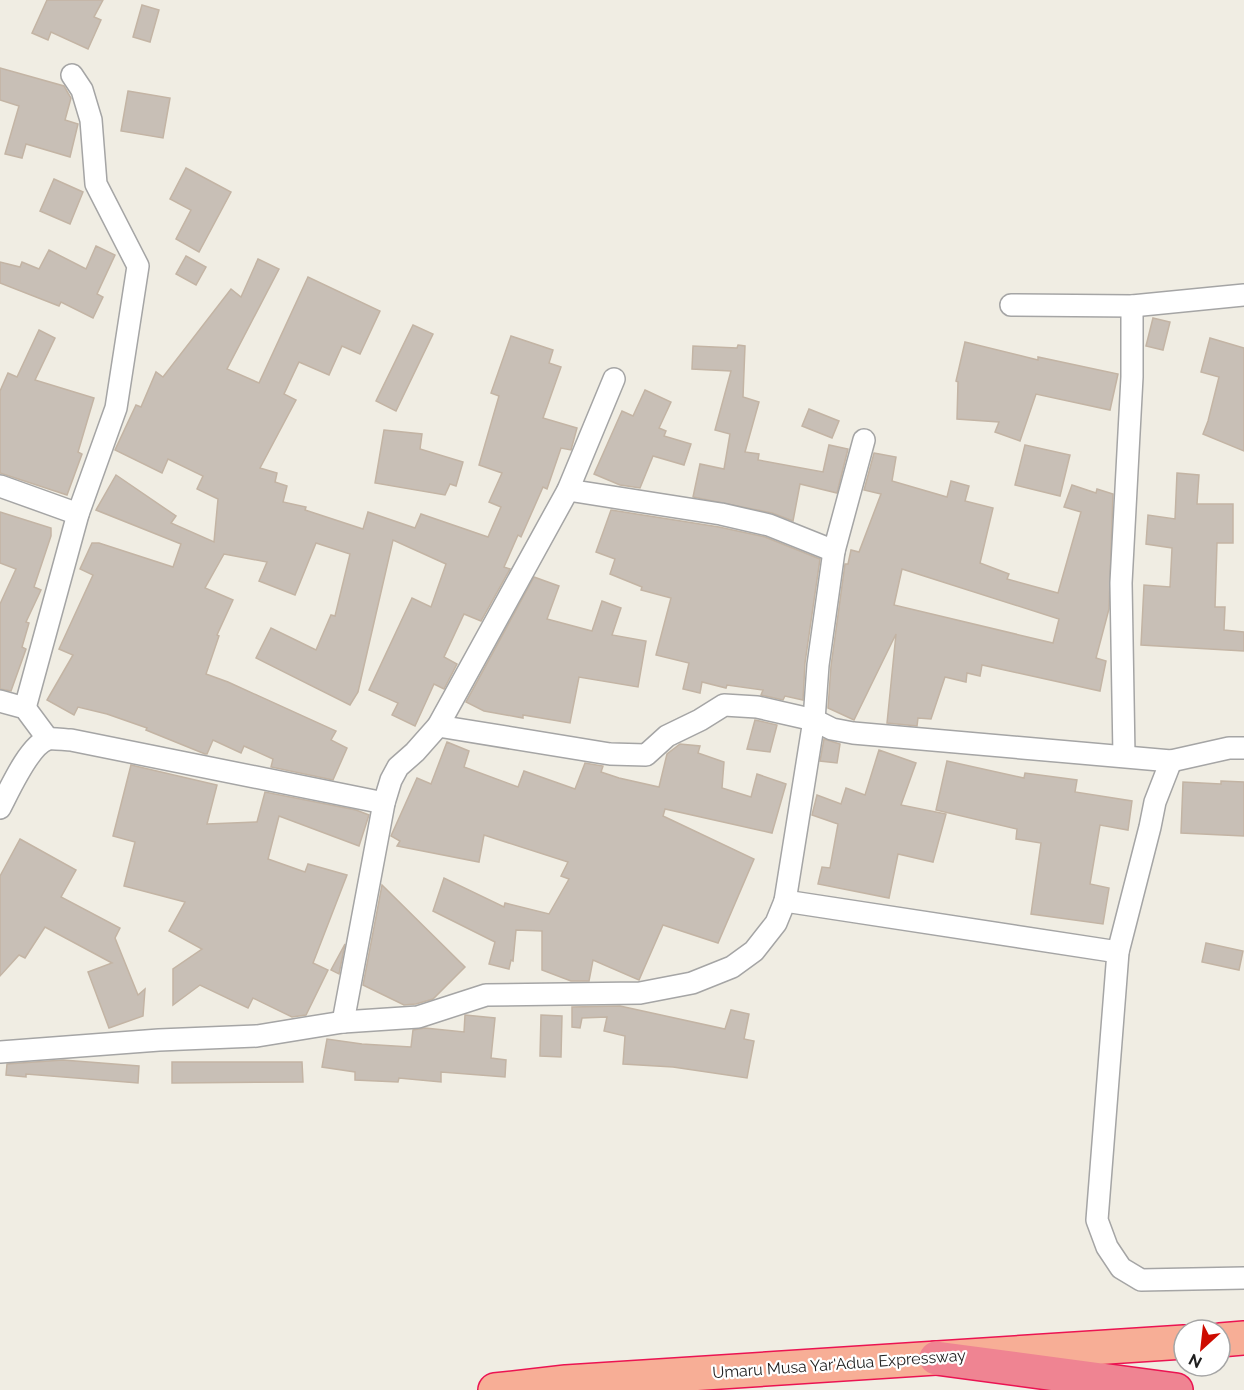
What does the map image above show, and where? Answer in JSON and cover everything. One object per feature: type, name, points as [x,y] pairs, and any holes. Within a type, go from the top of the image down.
[{"type":"highway","name":"Umaru Musa Yar'Adua Expressway","points":[[495,1390],[566,1382],[1172,1343]]},
{"type":"highway","points":[[936,1358],[1176,1390]]},
{"type":"street","points":[[25,708],[78,514],[116,408],[138,266],[96,184],[91,120],[82,90],[72,75]]},
{"type":"street","points":[[1011,304],[1132,306],[1244,294]]},
{"type":"street","points":[[1124,756],[1122,561],[1132,377],[1132,306]]},
{"type":"street","points":[[343,1022],[384,803],[391,780],[398,766],[416,752],[438,726],[568,490],[614,379]]},
{"type":"street","points":[[0,1052],[159,1040],[257,1036],[343,1022],[418,1017],[486,995],[640,993],[692,983],[732,968],[754,951],[776,923],[785,901],[814,720],[818,665],[834,551],[864,440]]},
{"type":"street","points":[[0,486],[78,514]]},
{"type":"street","points":[[568,490],[721,514],[769,525],[834,551]]},
{"type":"street","points":[[0,701],[25,708],[48,740]]},
{"type":"street","points":[[438,726],[610,754],[646,755],[667,736],[724,705],[757,707],[814,720],[832,729],[853,733],[1171,761],[1229,748],[1244,748]]},
{"type":"street","points":[[0,808],[19,772],[36,747],[48,740],[71,740],[384,803]]},
{"type":"street","points":[[1171,761],[1155,802],[1118,952],[1097,1220],[1107,1247],[1121,1268],[1141,1280],[1244,1278]]},
{"type":"street","points":[[785,901],[1118,952]]},
{"type":"building","points":[[47,0],[103,0],[94,17],[101,20],[88,49],[51,32],[48,40],[32,33]]},
{"type":"building","points":[[142,5],[159,10],[150,42],[133,37]]},
{"type":"building","points":[[0,68],[64,86],[71,98],[65,120],[78,124],[70,157],[26,144],[22,158],[5,154],[19,106],[0,100]]},
{"type":"building","points":[[128,91],[170,98],[163,138],[121,131]]},
{"type":"building","points":[[186,168],[231,192],[199,252],[176,239],[191,210],[170,199]]},
{"type":"building","points":[[54,179],[83,192],[70,224],[40,211]]},
{"type":"building","points":[[96,246],[115,255],[97,294],[103,297],[93,318],[61,302],[59,306],[0,283],[0,262],[20,267],[22,262],[39,269],[49,250],[86,269]]},
{"type":"building","points":[[186,256],[206,267],[196,285],[176,274]]},
{"type":"building","points":[[258,259],[279,269],[227,369],[259,383],[308,277],[380,311],[360,354],[342,346],[329,375],[299,362],[284,394],[296,400],[260,468],[277,473],[275,482],[287,486],[283,502],[306,507],[305,510],[363,529],[368,512],[415,528],[421,514],[488,537],[501,507],[489,502],[502,473],[479,465],[499,396],[491,393],[511,336],[553,350],[549,363],[561,367],[543,418],[577,428],[571,450],[561,448],[547,489],[543,487],[521,537],[518,535],[504,567],[510,569],[481,621],[464,614],[444,657],[457,664],[444,689],[434,684],[415,726],[392,715],[398,703],[369,690],[412,598],[431,607],[446,564],[393,540],[358,692],[350,705],[256,658],[271,628],[316,650],[331,615],[335,616],[350,554],[316,543],[295,595],[259,581],[267,562],[224,554],[205,588],[233,600],[217,635],[219,636],[206,674],[336,731],[331,740],[347,748],[333,780],[271,767],[273,759],[244,746],[241,753],[213,740],[205,754],[146,730],[147,728],[107,714],[78,707],[74,715],[47,700],[73,655],[59,649],[93,575],[80,569],[92,543],[99,543],[173,567],[181,544],[96,510],[116,475],[176,516],[171,523],[214,542],[218,499],[197,489],[203,476],[168,459],[162,473],[115,450],[136,405],[141,407],[156,372],[163,377],[231,289],[241,297]]},
{"type":"building","points":[[1153,318],[1170,322],[1163,350],[1146,346]]},
{"type":"building","points":[[413,325],[433,334],[396,411],[376,401]]},
{"type":"building","points":[[39,330],[55,338],[35,380],[94,398],[78,452],[82,454],[67,495],[0,473],[0,391],[8,373],[17,377]]},
{"type":"building","points":[[1210,338],[1244,348],[1244,451],[1203,434],[1219,377],[1201,372]]},
{"type":"building","points":[[965,342],[1038,360],[1038,357],[1118,374],[1110,410],[1036,394],[1020,441],[995,432],[999,422],[957,419],[958,382],[956,381]]},
{"type":"building","points":[[738,345],[745,346],[743,397],[759,402],[745,452],[759,454],[758,460],[823,472],[829,445],[848,449],[837,493],[800,484],[793,521],[772,513],[693,497],[700,464],[724,469],[730,434],[715,430],[731,371],[692,369],[693,346],[737,348]]},
{"type":"building","points":[[645,390],[671,402],[659,428],[666,431],[664,436],[691,444],[684,465],[653,456],[640,488],[620,485],[594,474],[622,411],[633,416]]},
{"type":"building","points":[[809,409],[839,421],[832,438],[802,426]]},
{"type":"building","points":[[384,430],[422,434],[420,449],[463,462],[456,486],[450,484],[445,495],[375,483]]},
{"type":"building","points":[[1025,445],[1070,455],[1060,496],[1015,485]]},
{"type":"building","points":[[874,453],[896,457],[892,481],[947,497],[951,481],[969,486],[965,501],[993,508],[980,563],[1009,574],[1007,579],[1058,593],[1081,512],[1064,507],[1072,485],[1096,493],[1097,489],[1113,494],[1109,609],[1096,658],[1106,661],[1100,691],[982,665],[980,676],[967,673],[966,682],[945,677],[931,719],[918,718],[917,726],[887,723],[896,634],[854,720],[828,708],[831,666],[845,564],[848,564],[851,550],[859,552],[881,494],[864,490]],"holes":[[[902,569],[1059,619],[1053,643],[894,605]]]},
{"type":"building","points":[[1177,473],[1199,475],[1197,504],[1233,504],[1233,543],[1217,543],[1215,607],[1225,607],[1224,630],[1244,632],[1244,651],[1141,645],[1144,585],[1170,587],[1172,548],[1146,544],[1148,515],[1175,519]]},
{"type":"building","points":[[611,510],[719,527],[765,537],[820,559],[805,663],[803,700],[785,696],[783,700],[761,695],[763,690],[727,685],[726,688],[702,682],[700,693],[683,689],[689,663],[656,655],[671,598],[641,590],[642,587],[610,574],[615,559],[596,552]]},
{"type":"building","points":[[0,512],[51,528],[51,536],[34,587],[41,590],[26,622],[29,623],[22,647],[26,649],[11,691],[0,689],[0,604],[16,569],[0,563]]},
{"type":"building","points":[[534,577],[559,586],[547,619],[592,631],[602,601],[621,608],[612,635],[646,641],[638,687],[579,677],[570,723],[484,711],[466,702]]},
{"type":"building","points":[[755,720],[777,725],[770,752],[747,749]]},
{"type":"building","points":[[824,739],[840,744],[837,763],[820,761]]},
{"type":"building","points":[[447,742],[469,751],[464,767],[518,787],[524,771],[575,789],[585,763],[603,766],[601,772],[619,778],[659,787],[667,754],[680,744],[700,746],[698,753],[724,762],[722,788],[751,797],[757,774],[786,784],[772,833],[665,809],[663,816],[754,859],[718,943],[663,925],[639,980],[593,960],[589,981],[571,981],[542,970],[542,931],[516,930],[513,961],[511,960],[509,969],[489,964],[495,942],[433,911],[444,878],[504,907],[505,903],[549,914],[569,879],[561,876],[568,862],[484,835],[479,862],[397,846],[400,841],[391,836],[417,778],[431,784]]},
{"type":"building","points":[[879,750],[916,763],[901,805],[946,814],[933,862],[898,854],[889,898],[818,884],[822,867],[830,868],[838,824],[812,815],[817,795],[841,804],[846,788],[865,795]]},
{"type":"building","points":[[947,761],[1024,778],[1025,773],[1077,780],[1075,792],[1132,801],[1128,830],[1100,825],[1090,884],[1109,888],[1103,924],[1031,914],[1041,843],[1016,839],[1017,829],[936,810]]},
{"type":"building","points":[[131,765],[217,785],[207,824],[257,822],[265,792],[356,810],[369,815],[359,846],[279,816],[268,859],[305,872],[308,864],[347,875],[313,963],[328,970],[306,1015],[292,1017],[253,998],[248,1008],[200,985],[173,1005],[173,969],[202,949],[169,931],[185,902],[124,886],[135,842],[113,836]]},
{"type":"building","points":[[1221,781],[1244,782],[1244,836],[1181,833],[1183,782],[1221,784]]},
{"type":"building","points":[[20,839],[76,870],[61,897],[120,928],[115,938],[138,995],[145,989],[143,1016],[109,1028],[88,972],[112,963],[45,927],[25,958],[19,955],[0,976],[0,876]]},
{"type":"building","points":[[382,885],[465,967],[433,999],[404,1005],[363,985]]},
{"type":"building","points":[[1206,943],[1243,951],[1239,970],[1202,962]]},
{"type":"building","points":[[345,944],[339,974],[331,970]]},
{"type":"building","points":[[620,1006],[725,1029],[731,1010],[749,1014],[744,1039],[754,1041],[747,1078],[673,1067],[623,1064],[625,1036],[604,1031],[607,1017],[582,1018],[580,1028],[572,1027],[572,1007]]},
{"type":"building","points":[[465,1015],[495,1018],[491,1058],[506,1060],[505,1077],[441,1072],[441,1082],[399,1078],[398,1082],[355,1080],[355,1072],[322,1067],[327,1039],[411,1047],[413,1030],[425,1028],[464,1032]]},
{"type":"building","points":[[541,1015],[562,1016],[561,1057],[540,1056]]},
{"type":"building","points":[[63,1060],[139,1066],[138,1083],[26,1074],[26,1077],[6,1075],[7,1064]]},
{"type":"building","points":[[172,1062],[302,1062],[303,1082],[172,1083]]}]
